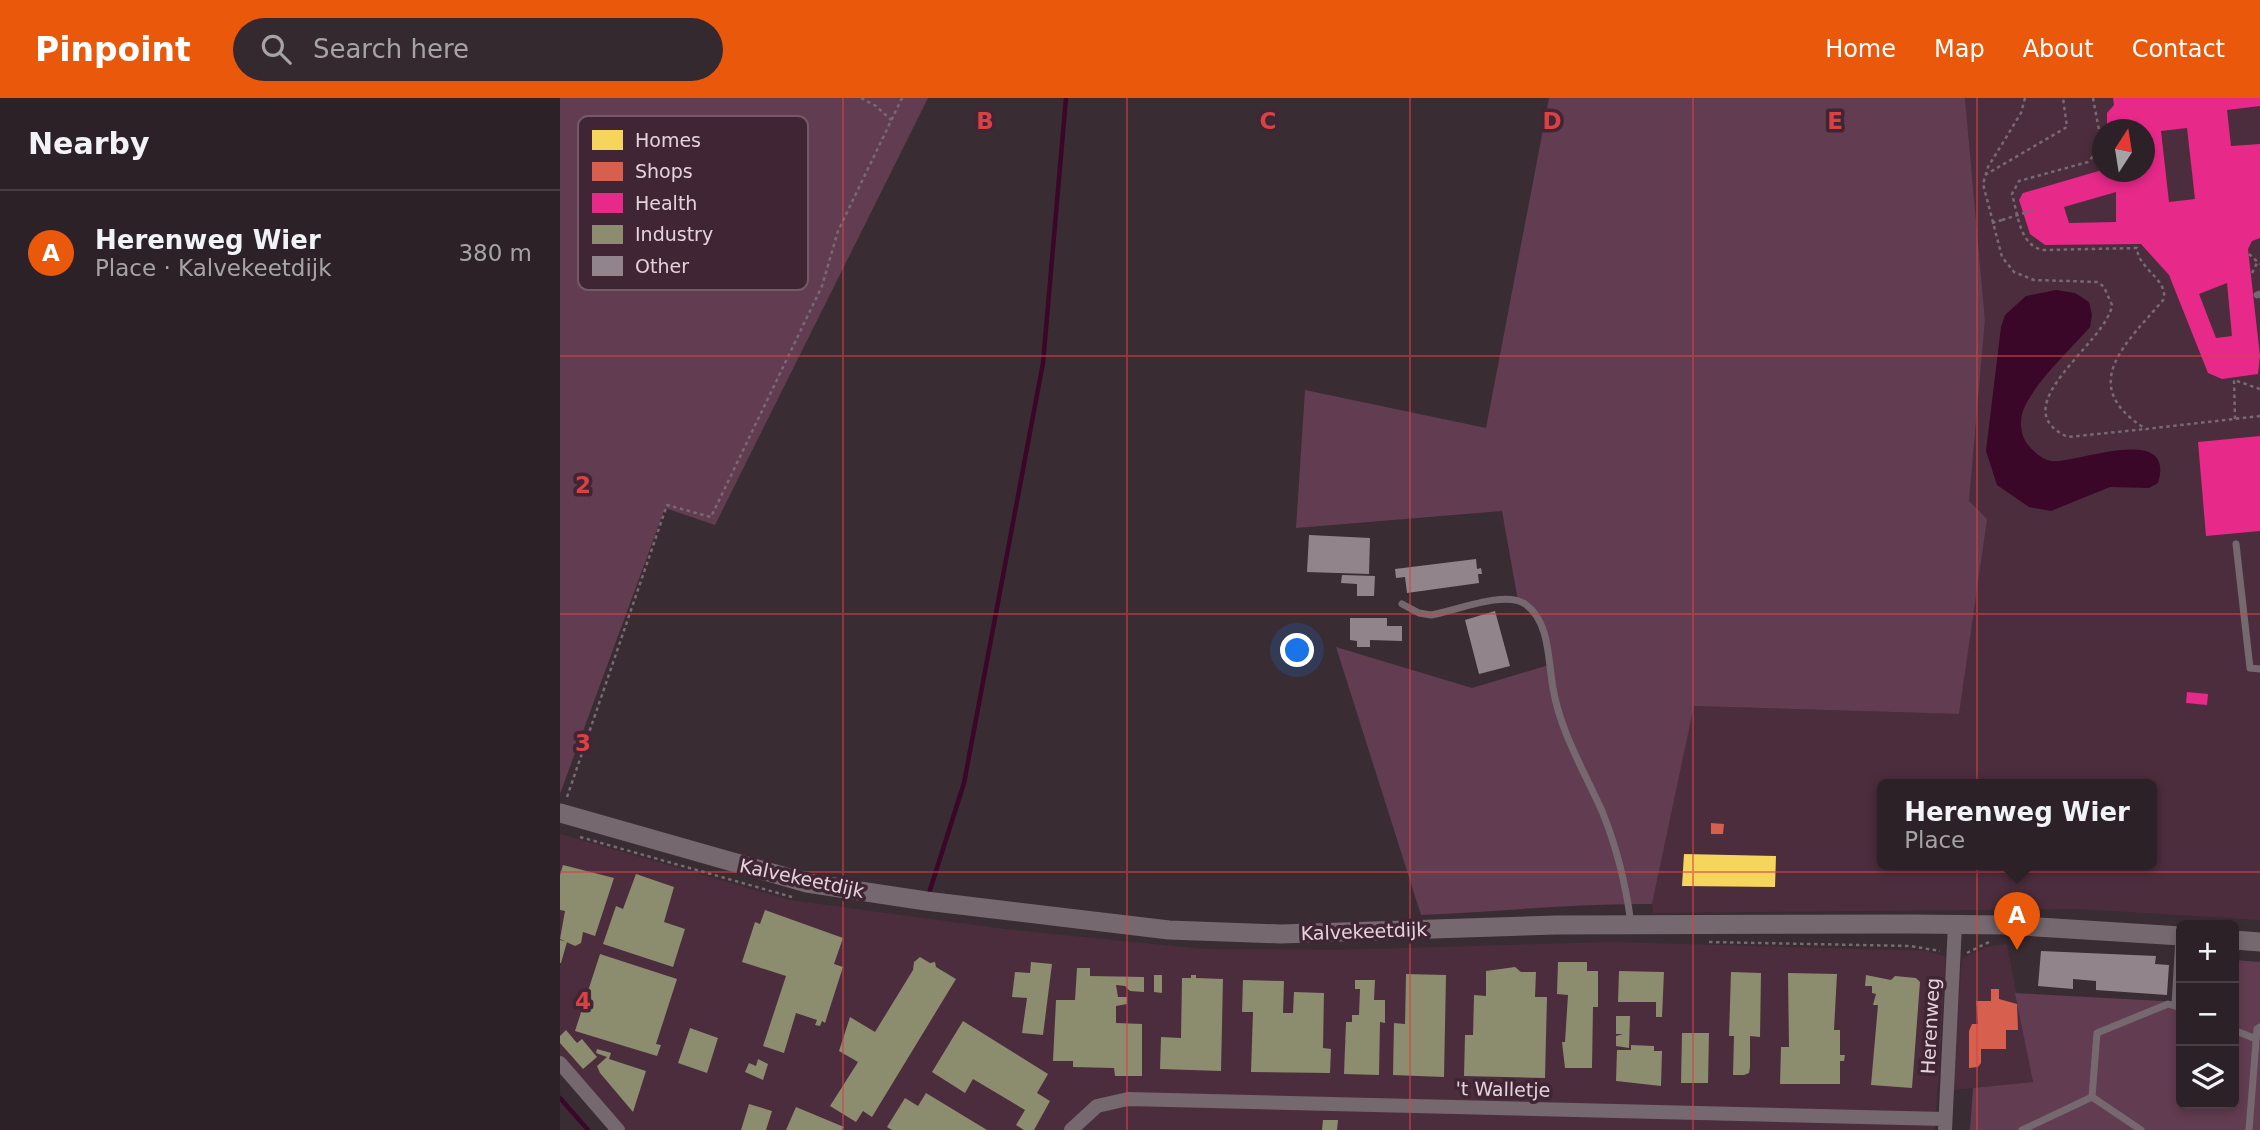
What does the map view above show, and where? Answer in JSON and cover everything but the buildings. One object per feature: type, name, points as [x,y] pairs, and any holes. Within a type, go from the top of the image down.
[{"type":"street","name":"Kalvekeetdijk","points":[[560,813],[807,883],[1137,927],[1281,934],[1631,925],[1955,924],[2176,936]]},
{"type":"street","name":"Herenweg","points":[[1945,1124],[1955,924]]},
{"type":"street","points":[[2239,940],[2260,942]]},
{"type":"street","points":[[560,1063],[618,1130]]},
{"type":"street","name":"'t Walletje","points":[[1071,1130],[1097,1106],[1128,1099],[1945,1124]]},
{"type":"lane","points":[[2236,544],[2250,668],[2260,669]]},
{"type":"lane","points":[[1402,604],[1419,613],[1432,615],[1508,598],[1525,604],[1533,612],[1545,639],[1557,708],[1617,853],[1626,882],[1631,925]]},
{"type":"lane","points":[[2092,1097],[2097,1033],[2168,1004],[2176,1006]]},
{"type":"lane","points":[[2249,1130],[2257,1029],[2260,1027]]},
{"type":"lane","points":[[2239,1032],[2256,1039]]},
{"type":"lane","points":[[2022,1130],[2092,1097]]},
{"type":"lane","points":[[2092,1097],[2141,1130]]},
{"type":"path","points":[[861,98],[876,106],[891,120]]},
{"type":"path","points":[[560,813],[667,505],[711,517],[822,286],[838,231],[902,98]]},
{"type":"path","points":[[2025,98],[2021,113],[1984,176],[1984,194],[2002,257],[2014,272],[2034,280],[2098,282],[2110,297],[2111,313],[2107,322],[2050,392],[2044,410],[2051,425],[2068,437],[2079,438],[2260,416]]},
{"type":"path","points":[[1984,176],[2067,127],[2063,98]]},
{"type":"path","points":[[2093,98],[2097,119]]},
{"type":"path","points":[[2092,158],[2088,162],[2019,181],[2012,194],[2024,237],[2032,247],[2045,250],[2137,248],[2138,258],[2162,287],[2164,299],[2122,349],[2111,369],[2110,381],[2116,401],[2131,420],[2146,429]]},
{"type":"path","points":[[1992,223],[2036,210]]},
{"type":"path","points":[[2249,254],[2259,263],[2252,272]]},
{"type":"path","points":[[2235,419],[2234,380],[2260,389]]},
{"type":"shaded area","points":[[560,98],[928,98],[715,525],[665,508],[560,794]]},
{"type":"shaded area","points":[[1549,98],[1965,98],[1985,320],[1969,501],[1987,519],[1959,714],[1694,706],[1652,904],[1421,915],[1336,647],[1472,688],[1549,665],[1546,646],[1532,614],[1518,601],[1502,511],[1296,528],[1305,390],[1486,428]]},
{"type":"shaded area","points":[[1965,98],[2260,98],[2260,920],[2078,909],[1653,913],[1652,904],[1694,706],[1959,714],[1969,501],[1985,320]]},
{"type":"shaded area","points":[[2056,290],[2075,293],[2089,302],[2092,315],[2090,327],[2044,378],[2028,401],[2021,420],[2026,442],[2031,449],[2051,461],[2120,450],[2138,450],[2152,454],[2160,464],[2158,483],[2149,488],[2110,487],[2051,511],[2029,507],[1997,485],[1986,451],[2001,327],[2005,315],[2026,296]]},
{"type":"shaded area","points":[[560,834],[790,900],[1004,929],[1203,949],[1335,950],[1611,942],[1928,951],[1946,957],[1935,1130],[624,1130],[560,1056]]},
{"type":"shaded area","points":[[2007,944],[2033,1082],[1952,1090],[1962,959],[1986,947]]},
{"type":"shaded area","points":[[2239,960],[2260,962],[2260,1130],[1970,1130],[1973,1088],[2033,1082],[2015,993],[2176,1002],[2176,1109],[2239,1109]]},
{"type":"waterway","points":[[930,890],[964,783],[1043,363],[1066,98]]},
{"type":"waterway","points":[[560,1098],[588,1130]]},
{"type":"place","name":"Herenweg Wier","points":[[2017,950]]}]
